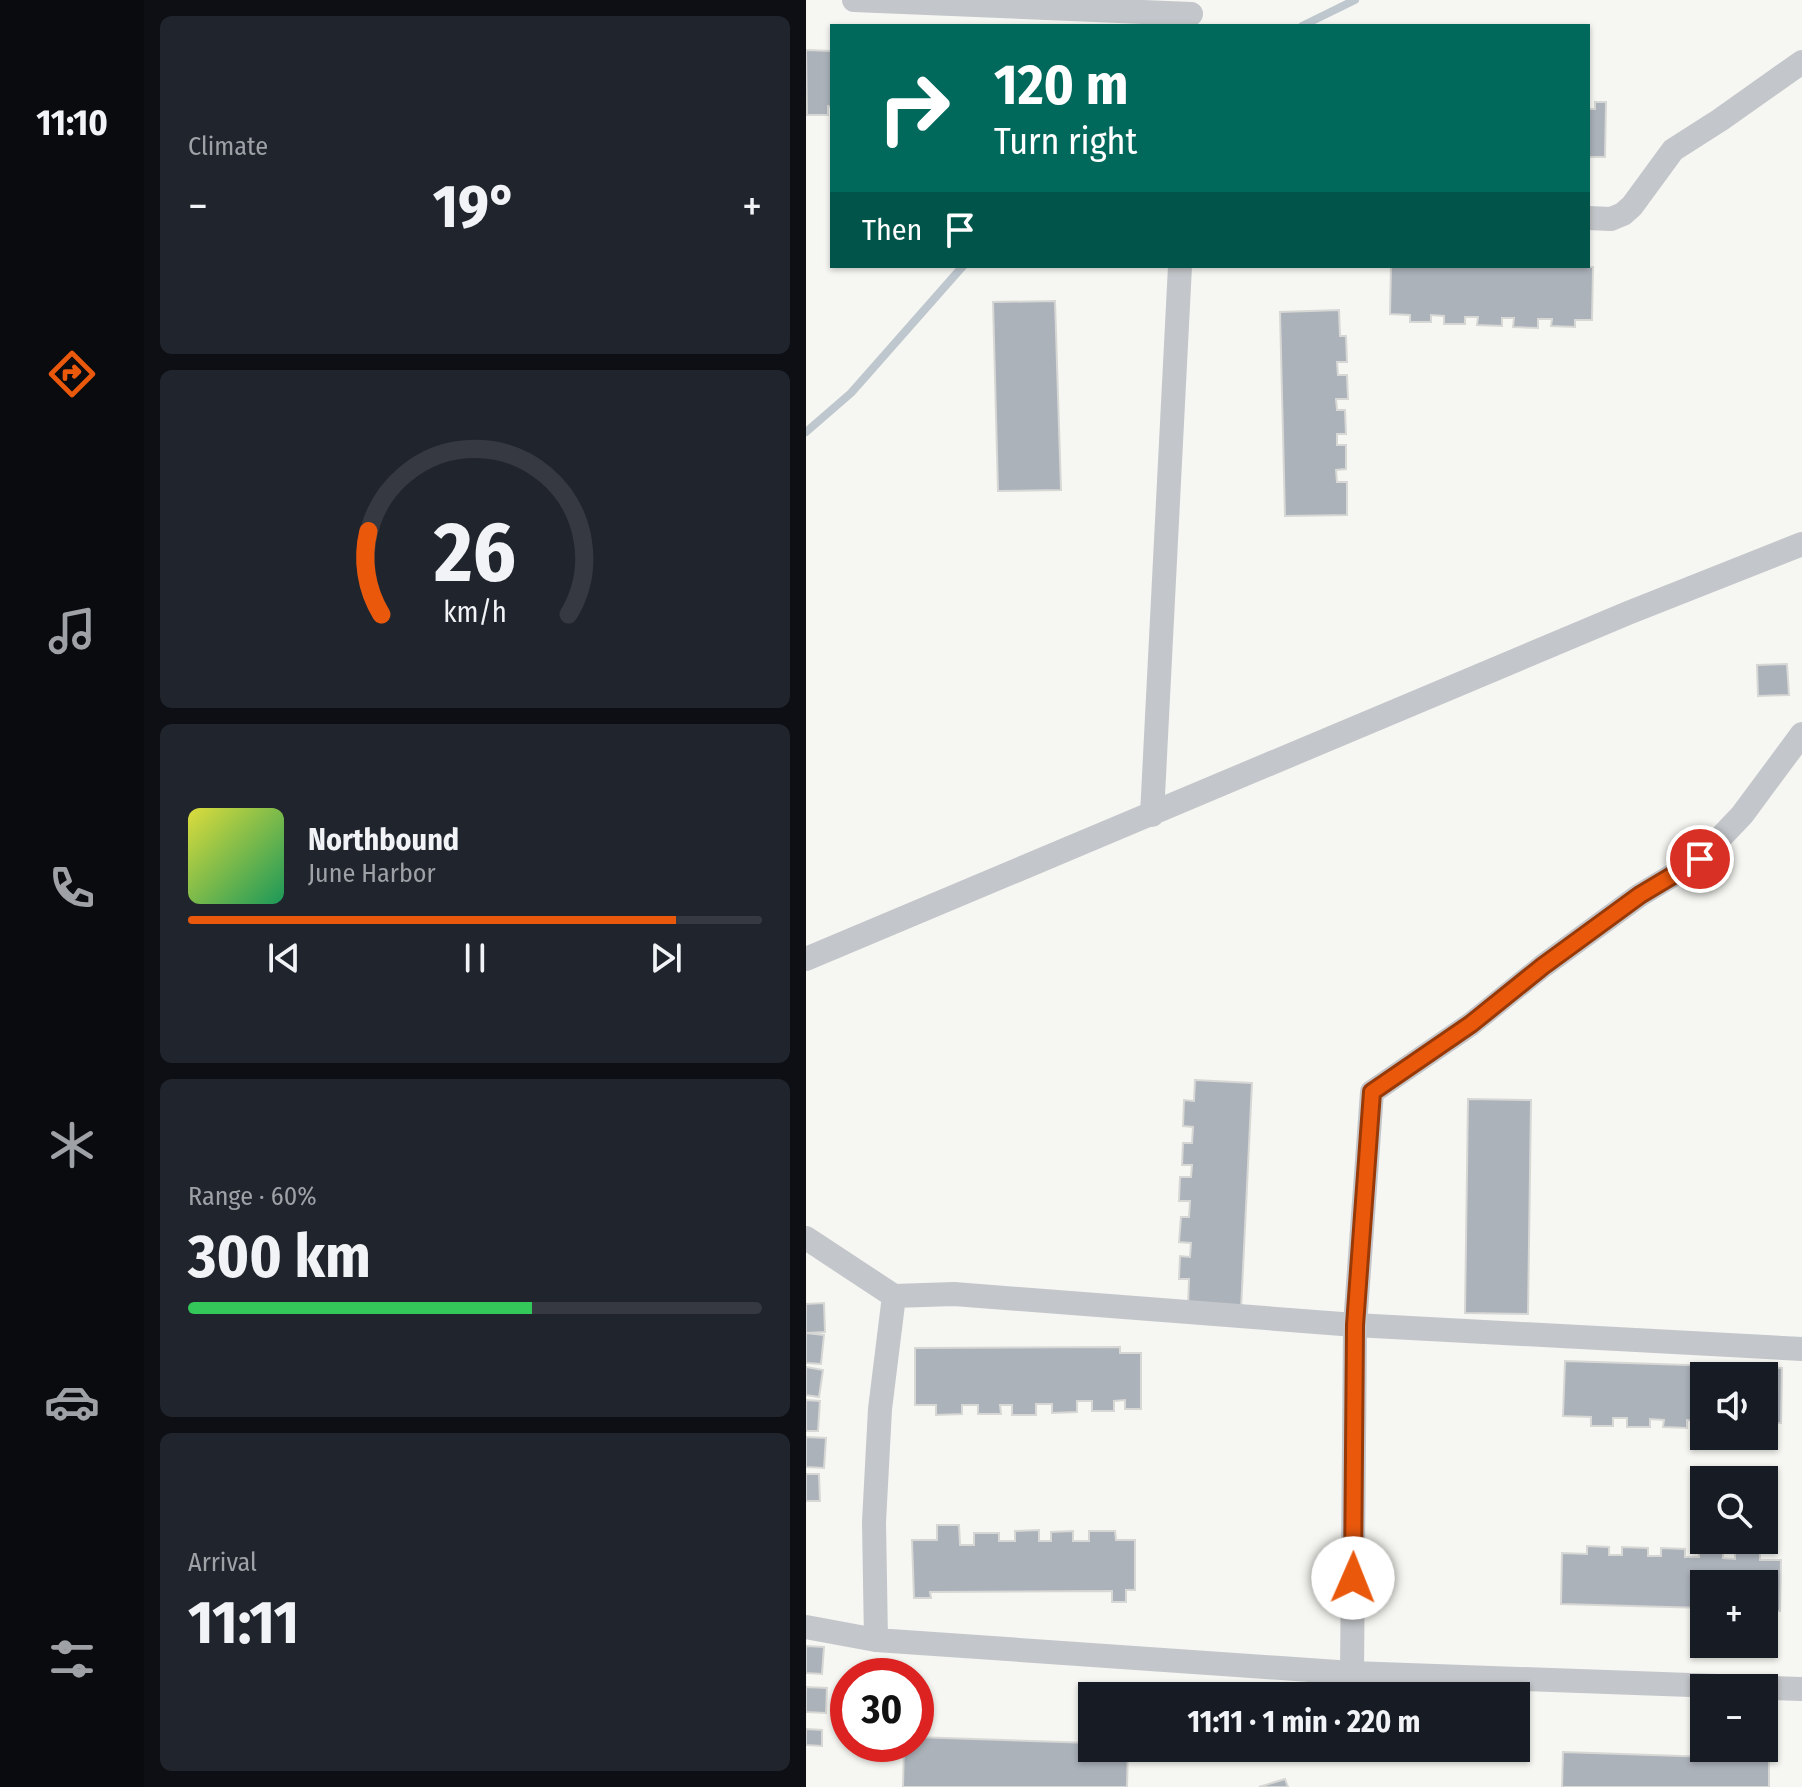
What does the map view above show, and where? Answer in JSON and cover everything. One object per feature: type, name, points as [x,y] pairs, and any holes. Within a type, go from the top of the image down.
[{"type":"street","points":[[854,0],[1191,13]]},
{"type":"street","points":[[1590,218],[1611,219],[1623,214],[1673,150],[1802,62]]},
{"type":"street","points":[[1152,815],[1180,268]]},
{"type":"street","points":[[806,959],[1628,613],[1802,544]]},
{"type":"street","points":[[1352,1673],[1355,1325],[1372,1092],[1471,1024],[1543,966],[1640,895],[1700,859],[1742,815],[1802,734]]},
{"type":"street","points":[[806,1238],[894,1296],[954,1294],[1355,1325],[1802,1349]]},
{"type":"street","points":[[876,1640],[874,1522],[879,1437],[894,1296]]},
{"type":"street","points":[[806,1627],[876,1640],[1352,1673],[1802,1689]]},
{"type":"building","points":[[806,50],[830,51],[828,115],[807,115]]},
{"type":"building","points":[[1595,102],[1606,102],[1605,157],[1590,157],[1590,109],[1595,109]]},
{"type":"building","points":[[1593,267],[1592,320],[1575,320],[1575,327],[1551,326],[1552,319],[1538,319],[1538,328],[1513,327],[1514,318],[1502,318],[1502,326],[1477,325],[1478,317],[1465,317],[1465,324],[1444,324],[1444,316],[1431,315],[1431,322],[1410,322],[1410,315],[1390,314],[1391,268]]},
{"type":"building","points":[[1055,301],[1061,490],[998,491],[993,302]]},
{"type":"building","points":[[1339,310],[1340,336],[1346,336],[1347,362],[1337,362],[1338,375],[1347,375],[1348,399],[1336,399],[1337,410],[1345,410],[1346,434],[1337,434],[1337,445],[1346,445],[1346,469],[1336,470],[1337,482],[1347,482],[1347,515],[1285,516],[1280,312]]},
{"type":"building","points":[[1787,664],[1789,695],[1758,696],[1757,665]]},
{"type":"building","points":[[1195,1080],[1252,1083],[1241,1310],[1188,1307],[1189,1279],[1179,1279],[1180,1256],[1190,1257],[1191,1243],[1179,1242],[1181,1217],[1189,1217],[1190,1201],[1179,1201],[1180,1177],[1191,1177],[1192,1165],[1182,1165],[1183,1143],[1192,1143],[1193,1127],[1183,1126],[1184,1100],[1194,1101]]},
{"type":"building","points":[[1468,1099],[1531,1100],[1528,1314],[1465,1313]]},
{"type":"building","points":[[824,1303],[825,1332],[806,1333],[806,1304]]},
{"type":"building","points":[[806,1333],[824,1335],[821,1364],[806,1363]]},
{"type":"building","points":[[1120,1347],[1120,1353],[1141,1353],[1141,1409],[1125,1409],[1125,1400],[1114,1401],[1114,1411],[1092,1411],[1092,1401],[1077,1401],[1077,1412],[1052,1413],[1052,1404],[1036,1404],[1036,1415],[1012,1415],[1012,1405],[1000,1405],[1001,1414],[978,1414],[978,1405],[962,1405],[962,1414],[936,1415],[936,1405],[915,1405],[915,1348]]},
{"type":"building","points":[[1565,1361],[1690,1365],[1690,1420],[1687,1420],[1687,1428],[1663,1427],[1664,1420],[1650,1419],[1650,1427],[1627,1427],[1627,1418],[1613,1418],[1613,1426],[1591,1426],[1591,1417],[1563,1416]]},
{"type":"building","points":[[806,1367],[823,1370],[819,1397],[806,1395]]},
{"type":"building","points":[[1778,1368],[1782,1368],[1781,1423],[1778,1423]]},
{"type":"building","points":[[806,1400],[820,1401],[818,1431],[806,1431]]},
{"type":"building","points":[[806,1437],[826,1438],[824,1468],[806,1467]]},
{"type":"building","points":[[806,1474],[819,1474],[820,1501],[806,1501]]},
{"type":"building","points":[[937,1525],[959,1525],[960,1545],[974,1545],[974,1533],[999,1533],[999,1541],[1015,1541],[1015,1531],[1039,1530],[1039,1541],[1051,1541],[1051,1532],[1073,1531],[1073,1541],[1089,1541],[1089,1531],[1115,1531],[1116,1540],[1135,1540],[1135,1590],[1126,1590],[1126,1602],[1112,1602],[1112,1591],[930,1592],[931,1598],[914,1598],[912,1540],[937,1540]]},
{"type":"building","points":[[1587,1546],[1609,1547],[1609,1555],[1622,1555],[1622,1547],[1648,1548],[1648,1556],[1661,1556],[1661,1548],[1685,1549],[1685,1557],[1723,1554],[1723,1558],[1735,1559],[1735,1554],[1760,1554],[1760,1560],[1781,1560],[1780,1611],[1778,1570],[1690,1570],[1690,1608],[1561,1604],[1562,1553],[1587,1554]]},
{"type":"building","points":[[806,1646],[824,1647],[822,1674],[806,1673]]},
{"type":"building","points":[[806,1687],[827,1688],[826,1713],[806,1712]]},
{"type":"building","points":[[806,1729],[822,1730],[822,1746],[806,1745]]},
{"type":"building","points":[[934,1738],[1078,1743],[1078,1762],[1128,1762],[1127,1787],[903,1787],[904,1762],[934,1762]]},
{"type":"building","points":[[1563,1752],[1690,1756],[1690,1762],[1769,1762],[1769,1787],[1562,1787]]},
{"type":"building","points":[[1285,1779],[1288,1787],[1259,1787]]},
{"type":"waterway","points":[[1306,24],[1355,0]]},
{"type":"waterway","points":[[806,432],[851,393],[961,268]]},
{"type":"route","points":[[1353,1578],[1355,1325],[1372,1092],[1471,1024],[1543,966],[1640,895],[1700,859]]}]
